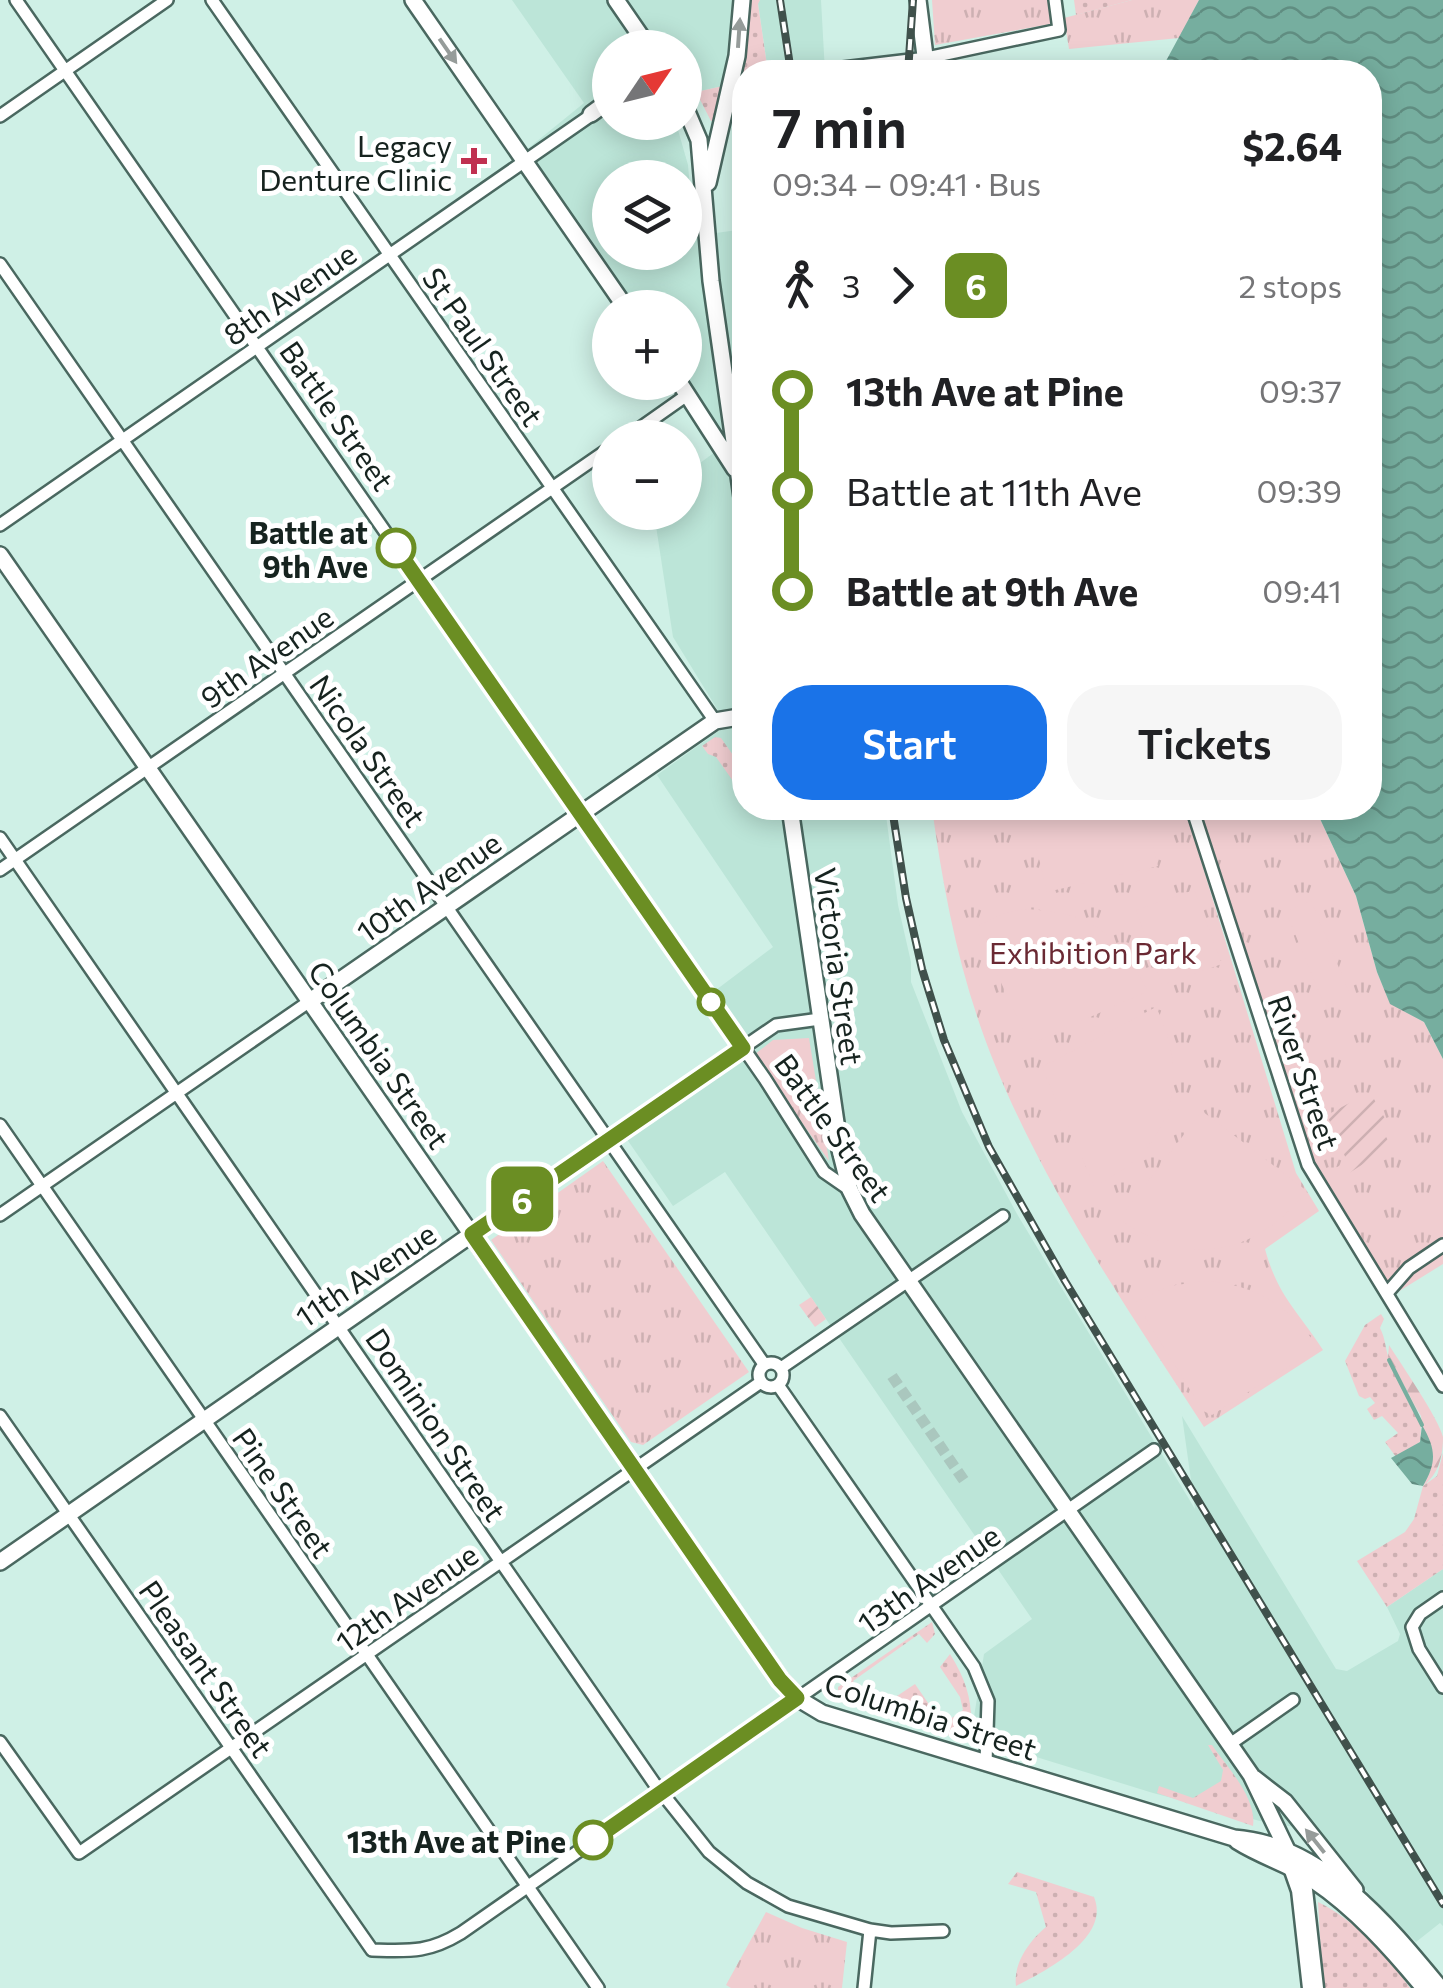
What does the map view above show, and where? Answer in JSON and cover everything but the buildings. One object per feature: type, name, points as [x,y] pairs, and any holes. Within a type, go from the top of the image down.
[{"type":"highway","points":[[1291,1860],[1302,1890],[1313,1988]]},
{"type":"main road","points":[[413,0],[614,290]]},
{"type":"main road","points":[[616,0],[637,30]]},
{"type":"main road","points":[[737,60],[742,0]]},
{"type":"main road","points":[[918,0],[926,60]]},
{"type":"main road","points":[[705,197],[732,82]]},
{"type":"main road","points":[[698,140],[711,280],[732,429]]},
{"type":"main road","points":[[690,400],[732,463]]},
{"type":"main road","name":"Columbia Street","points":[[0,555],[780,1680],[797,1698],[822,1713],[1234,1838],[1262,1858],[1291,1860]]},
{"type":"main road","name":"10th Avenue","points":[[310,1001],[715,721],[732,718]]},
{"type":"main road","name":"Victoria Street","points":[[792,820],[840,1150],[850,1190]]},
{"type":"main road","name":"Battle Street","points":[[850,1190],[908,1281],[1251,1775],[1291,1860]]},
{"type":"main road","name":"11th Avenue","points":[[0,1562],[472,1234]]},
{"type":"main road","points":[[1251,1775],[1284,1802],[1373,1913],[1440,1988]]},
{"type":"main road","points":[[1291,1860],[1344,1888],[1373,1913]]},
{"type":"main road","points":[[1291,1860],[1366,1923],[1424,1988]]},
{"type":"street","name":"Battle Street","points":[[16,0],[743,1048],[824,1172],[850,1190]]},
{"type":"street","points":[[0,116],[167,0]]},
{"type":"street","name":"St Paul Street","points":[[212,0],[715,721]]},
{"type":"street","points":[[946,60],[1060,30],[1055,0]]},
{"type":"street","name":"8th Avenue","points":[[0,525],[591,114]]},
{"type":"street","name":"Nicola Street","points":[[0,264],[764,1364]]},
{"type":"street","points":[[647,420],[670,400]]},
{"type":"street","name":"9th Avenue","points":[[0,870],[592,460]]},
{"type":"street","name":"River Street","points":[[1196,820],[1308,1165],[1443,1386]]},
{"type":"street","name":"Dominion Street","points":[[0,838],[662,1793],[710,1852],[747,1883],[788,1906],[870,1930],[943,1930]]},
{"type":"street","name":"10th Avenue","points":[[0,1216],[310,1001]]},
{"type":"street","name":"11th Avenue","points":[[472,1234],[776,1025],[820,1019]]},
{"type":"street","name":"Pine Street","points":[[0,1126],[598,1988]]},
{"type":"street","points":[[781,1368],[1002,1216]]},
{"type":"street","points":[[1388,1292],[1409,1268],[1443,1246]]},
{"type":"street","points":[[774,1363],[781,1368],[778,1385],[770,1387],[761,1382],[758,1373],[764,1364],[774,1363]]},
{"type":"street","name":"12th Avenue","points":[[0,1742],[79,1853],[761,1382]]},
{"type":"street","points":[[778,1385],[974,1667],[988,1711],[986,1763]]},
{"type":"street","name":"Pleasant Street","points":[[0,1416],[372,1950]]},
{"type":"street","name":"13th Avenue","points":[[372,1950],[420,1952],[443,1944],[1154,1450]]},
{"type":"street","points":[[1443,1598],[1414,1622],[1419,1650],[1443,1687]]},
{"type":"street","points":[[1230,1744],[1294,1700]]},
{"type":"street","points":[[864,1988],[870,1930]]},
{"type":"shaded area","points":[[512,0],[733,0],[723,86],[702,91],[702,30],[592,30],[592,140],[681,140],[687,160],[592,160],[592,270],[702,270],[702,235],[732,231],[732,820],[887,820],[911,982],[962,1112],[1017,1214],[1195,1509],[1182,1416],[1336,1669],[1347,1671],[1398,1641],[1400,1634],[1387,1607],[1443,1569],[1443,1926],[1440,1923],[1416,1942],[1312,1830],[1260,1821],[1001,1746],[970,1742],[984,1654],[1032,1619],[725,1172],[673,1206],[624,1135],[736,1054],[700,1002],[773,947],[657,775],[727,725],[673,637],[657,530],[702,530],[702,462],[715,452],[702,433],[702,420],[693,420],[679,400],[702,400],[702,290],[604,290],[515,159],[584,103]]},
{"type":"shaded area","points":[[821,0],[824,60],[766,60],[758,3]]},
{"type":"green space","points":[[748,0],[760,0],[766,60],[743,60]]},
{"type":"green space","points":[[932,0],[1048,0],[1051,24],[935,45]]},
{"type":"green space","points":[[1074,0],[1132,0],[1076,15]]},
{"type":"green space","points":[[1132,0],[1199,0],[1179,38],[1069,49],[1064,18]]},
{"type":"green space","points":[[723,86],[718,121],[711,121],[702,104],[702,91]]},
{"type":"green space","points":[[715,737],[721,738],[732,754],[732,780],[716,757],[702,746]]},
{"type":"green space","name":"Exhibition Park","points":[[934,820],[1189,820],[1296,1173],[1319,1211],[1265,1249],[1282,1292],[1323,1350],[1204,1427],[1065,1206],[1016,1113],[972,1002],[942,874]]},
{"type":"green space","points":[[1030,820],[1146,820],[1158,866],[1047,892]]},
{"type":"green space","points":[[1199,820],[1321,820],[1356,896],[1377,972],[1390,1003],[1424,1022],[1443,1059],[1443,1264],[1393,1295],[1311,1164]]},
{"type":"green space","points":[[1194,890],[1222,964],[1162,985],[1136,910]]},
{"type":"green space","points":[[1311,901],[1350,994],[1324,1004],[1286,912]]},
{"type":"green space","points":[[1023,909],[1067,915],[1099,929],[1124,953],[1148,991],[1037,1041],[1026,1036],[975,927]]},
{"type":"green space","points":[[1156,1007],[1173,1061],[1173,1087],[1167,1112],[1157,1134],[1141,1154],[1120,1172],[1094,1186],[1042,1067]]},
{"type":"green space","points":[[809,1038],[829,1161],[754,1055],[773,1040]]},
{"type":"green space","points":[[1370,1092],[1391,1129],[1384,1133],[1391,1146],[1340,1179],[1334,1169],[1347,1161],[1327,1115]]},
{"type":"green space","points":[[1202,1111],[1307,1191],[1287,1213],[1243,1242],[1195,1249],[1170,1245],[1119,1219]]},
{"type":"green space","points":[[603,1161],[749,1372],[643,1445],[631,1442],[491,1240]]},
{"type":"green space","points":[[1205,1281],[1240,1287],[1270,1300],[1296,1320],[1318,1348],[1212,1415],[1203,1411],[1136,1302],[1169,1286]]},
{"type":"green space","points":[[811,1297],[826,1319],[815,1327],[799,1305]]},
{"type":"green space","points":[[1381,1314],[1384,1319],[1380,1328],[1393,1371],[1415,1406],[1421,1428],[1420,1442],[1396,1457],[1385,1442],[1398,1433],[1382,1416],[1374,1420],[1367,1409],[1375,1403],[1370,1397],[1359,1396],[1345,1361],[1365,1325]]},
{"type":"green space","points":[[1389,1345],[1443,1437],[1439,1465],[1423,1486],[1432,1464],[1431,1450],[1421,1416],[1388,1357]]},
{"type":"green space","points":[[1443,1453],[1443,1569],[1387,1607],[1357,1561],[1405,1532],[1414,1519],[1423,1486],[1437,1476]]},
{"type":"green space","points":[[932,1622],[935,1634],[927,1643],[919,1634],[853,1681],[861,1693],[888,1702],[915,1684],[937,1716],[949,1720],[963,1710],[960,1697],[940,1667],[950,1654],[969,1696],[970,1742],[838,1701],[838,1687]]},
{"type":"green space","points":[[1208,1745],[1212,1745],[1246,1794],[1253,1826],[1157,1793],[1159,1786],[1193,1798],[1221,1781],[1223,1770]]},
{"type":"green space","points":[[1017,1872],[1094,1897],[1097,1912],[1093,1926],[1072,1951],[1016,1986],[1017,1969],[1024,1954],[1046,1927],[1036,1892],[1008,1884]]},
{"type":"green space","points":[[1318,1902],[1369,1939],[1410,1988],[1323,1988]]},
{"type":"green space","points":[[766,1912],[847,1942],[842,1988],[726,1985]]},
{"type":"water","points":[[1199,0],[1443,0],[1443,1059],[1424,1022],[1390,1004],[1356,896],[1321,820],[1382,820],[1382,60],[1166,60]]},
{"type":"water","points":[[1422,1425],[1433,1455],[1423,1486],[1412,1484],[1391,1458],[1420,1442]]},
{"type":"waterway","points":[[1389,1360],[1422,1425]]},
{"type":"tunnel","points":[[892,1376],[965,1482]]},
{"type":"railway","points":[[780,0],[789,60]]},
{"type":"railway","points":[[909,60],[913,0]]},
{"type":"railway","points":[[894,820],[922,969],[944,1040],[989,1147],[1065,1281],[1443,1904]]},
{"type":"bus line","name":"6","points":[[396,548],[743,1048],[472,1234],[780,1680],[797,1698],[593,1840]]},
{"type":"place","name":"Legacy Denture Clinic","points":[[474,161]]},
{"type":"place","name":"Battle at 9th Ave","points":[[396,548]]},
{"type":"place","name":"13th Ave at Pine","points":[[593,1840]]}]
